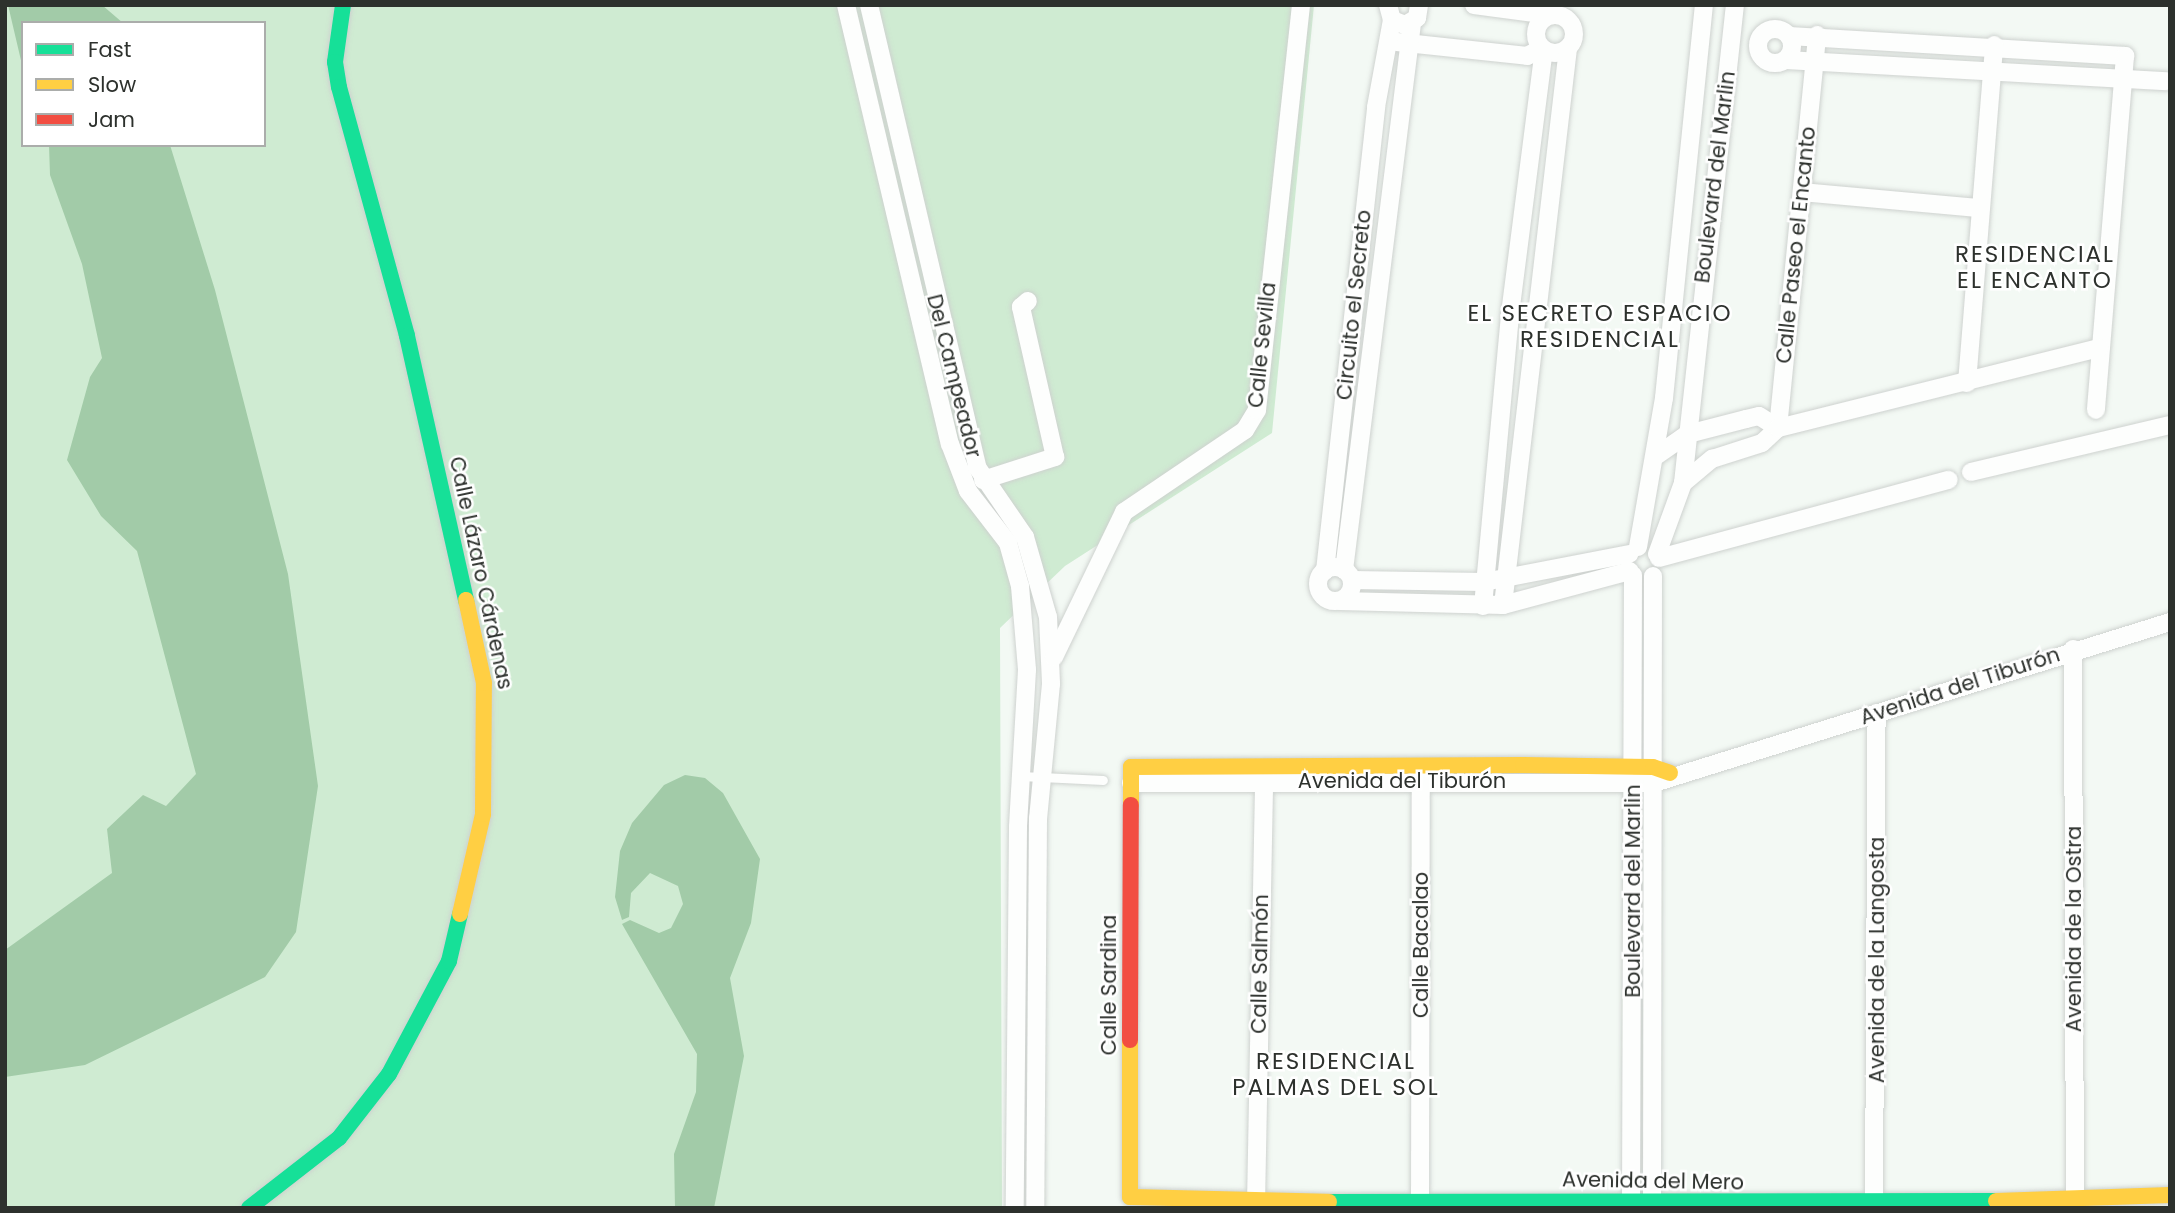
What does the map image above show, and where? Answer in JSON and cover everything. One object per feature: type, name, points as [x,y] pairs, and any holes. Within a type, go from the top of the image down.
[{"type":"street","name":"Calle Lázaro Cárdenas","points":[[249,1208],[339,1138],[389,1074],[449,961],[483,814],[484,684],[407,336],[339,88],[335,62],[343,5]]},
{"type":"street","name":"Del Campeador","points":[[846,5],[921,327],[959,474],[1015,561],[1027,670],[1021,776]]},
{"type":"street","name":"Del Campeador","points":[[869,5],[940,323],[983,480],[1026,537],[1048,617],[1051,667],[1040,776]]},
{"type":"street","name":"Calle Sevilla","points":[[1051,667],[1068,620],[1124,512],[1253,421],[1301,5]]},
{"type":"street","name":"Circuito el Secreto","points":[[1348,575],[1406,45],[1419,5]]},
{"type":"street","points":[[1474,5],[1549,15],[1572,24],[1503,605]]},
{"type":"street","name":"Boulevard del Marlin","points":[[1631,1205],[1633,562],[1656,456],[1704,5]]},
{"type":"street","name":"Boulevard del Marlin","points":[[1652,1205],[1659,774],[1652,663],[1653,576],[1683,483],[1735,5]]},
{"type":"street","points":[[1390,13],[1412,23]]},
{"type":"street","name":"Circuito el Secreto","points":[[1325,571],[1390,13]]},
{"type":"street","points":[[1483,606],[1510,314],[1543,49],[1535,34],[1549,15]]},
{"type":"street","points":[[2096,410],[2099,348],[2127,81],[2122,54],[1789,36],[1770,29],[1758,44],[1766,61],[1786,60],[1991,74],[2127,81],[2166,81]]},
{"type":"street","points":[[1786,60],[1792,48],[1789,36]]},
{"type":"street","name":"Calle Paseo el Encanto","points":[[1778,428],[1817,36]]},
{"type":"street","points":[[1387,39],[1406,45],[1527,56],[1543,49],[1568,48]]},
{"type":"street","points":[[1700,42],[1731,48]]},
{"type":"street","points":[[1967,383],[1977,208],[1994,45]]},
{"type":"street","points":[[862,73],[882,69]]},
{"type":"street","points":[[1802,192],[1977,208]]},
{"type":"street","points":[[983,480],[1055,457],[1021,307],[1028,302]]},
{"type":"street","points":[[1355,309],[1377,312]]},
{"type":"street","points":[[1510,314],[1535,318]]},
{"type":"street","points":[[921,327],[940,323]]},
{"type":"street","points":[[1683,483],[1712,459],[1762,443],[1778,428],[2099,348]]},
{"type":"street","points":[[1656,456],[1688,434],[1759,416],[1778,428]]},
{"type":"street","points":[[1971,472],[2170,425]]},
{"type":"street","points":[[1653,576],[1633,562],[1484,582],[1348,575],[1325,571],[1319,589],[1327,599],[1340,601],[1503,605],[1633,562],[1949,480]]},
{"type":"street","points":[[1340,601],[1350,593],[1348,575]]},
{"type":"street","points":[[1024,626],[1048,617],[1068,620]]},
{"type":"street","name":"Avenida del Tiburón","points":[[1131,775],[1659,774],[1878,713],[2073,649],[2170,622]]},
{"type":"street","name":"Avenida de la Ostra","points":[[2073,649],[2075,1203]]},
{"type":"street","points":[[1632,665],[1652,663]]},
{"type":"street","points":[[1027,670],[1051,667]]},
{"type":"street","name":"Avenida de la Langosta","points":[[1874,1207],[1878,713]]},
{"type":"street","name":"Calle Salmón","points":[[1256,1204],[1264,773]]},
{"type":"street","name":"Calle Bacalao","points":[[1421,774],[1421,1204]]},
{"type":"street","name":"Calle Sardina","points":[[1131,775],[1128,1191],[1136,1200]]},
{"type":"street","points":[[1021,776],[1026,1072],[1035,1208]]},
{"type":"street","points":[[1016,1208],[1026,1072],[1040,776]]},
{"type":"street","name":"Avenida del Mero","points":[[1136,1200],[1256,1204],[1874,1207],[2075,1203],[2170,1195]]},
{"type":"lane","points":[[1021,776],[1103,780]]},
{"type":"shaded area","points":[[5,5],[1314,5],[1272,433],[1065,566],[1000,628],[1002,1208],[5,1208]]},
{"type":"shaded area","points":[[8,5],[102,5],[121,21],[21,21],[21,60]]},
{"type":"shaded area","points":[[49,147],[171,147],[215,290],[288,574],[318,786],[296,932],[265,977],[85,1065],[5,1077],[5,950],[112,873],[107,829],[143,795],[166,806],[196,774],[137,551],[101,516],[67,460],[90,377],[102,358],[82,264],[50,175]]},
{"type":"shaded area","points":[[685,775],[705,778],[723,793],[760,859],[751,923],[730,978],[744,1056],[714,1208],[675,1208],[674,1154],[696,1092],[697,1054],[622,924],[630,920],[659,933],[671,928],[683,904],[678,886],[650,873],[631,893],[629,917],[622,920],[615,897],[620,851],[632,823],[664,785]]},
{"type":"traffic: fast","points":[[343,5],[335,62],[339,87],[407,336],[466,600]]},
{"type":"traffic: fast","points":[[249,1208],[339,1138],[389,1074],[449,961],[460,914]]},
{"type":"traffic: fast","points":[[1329,1202],[1996,1201]]},
{"type":"traffic: slow","points":[[460,914],[483,814],[484,683],[466,600]]},
{"type":"traffic: slow","points":[[1131,805],[1131,767],[1523,765],[1653,767],[1670,773]]},
{"type":"traffic: slow","points":[[1130,1040],[1130,1197],[1329,1202]]},
{"type":"traffic: slow","points":[[1996,1201],[2170,1195]]},
{"type":"traffic: jam","points":[[1130,1040],[1131,805]]},
{"type":"district","name":"RESIDENCIAL EL ENCANTO","points":[[2035,267]]},
{"type":"district","name":"EL SECRETO ESPACIO RESIDENCIAL","points":[[1600,326]]},
{"type":"district","name":"RESIDENCIAL PALMAS DEL SOL","points":[[1336,1074]]}]
